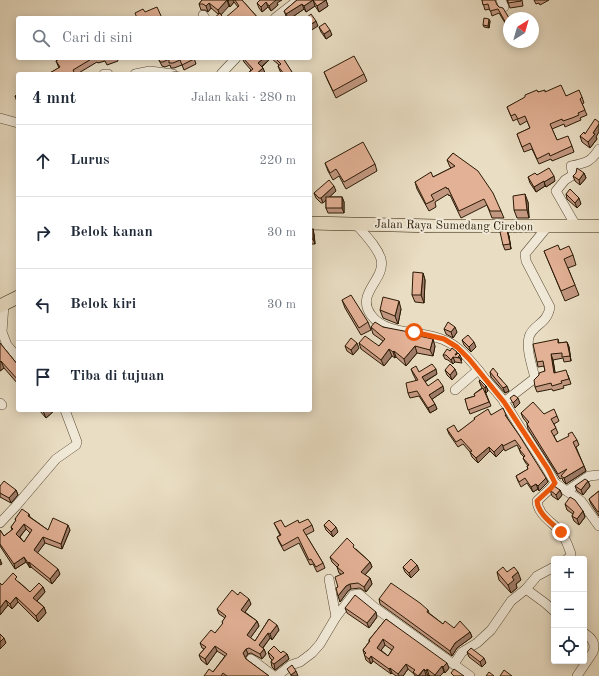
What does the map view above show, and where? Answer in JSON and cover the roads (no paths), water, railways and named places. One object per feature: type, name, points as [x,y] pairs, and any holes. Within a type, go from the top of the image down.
[{"type":"highway","name":"Jalan Raya Sumedang Cirebon","points":[[312,223],[599,226]]},
{"type":"highway","points":[[2,305],[16,298]]},
{"type":"street","points":[[278,16],[298,0]]},
{"type":"street","points":[[223,72],[234,60]]},
{"type":"street","points":[[145,72],[158,72]]},
{"type":"street","points":[[0,118],[16,122]]},
{"type":"street","points":[[576,226],[556,190],[572,174],[572,166],[588,162],[594,157],[599,149]]},
{"type":"street","points":[[356,224],[375,247],[381,259],[380,272],[370,289],[366,301],[370,314],[381,324],[392,329],[444,339],[457,347],[504,402],[548,469],[555,483],[581,501],[599,526]]},
{"type":"street","points":[[504,402],[535,378],[528,345],[529,338],[534,329],[545,320],[549,314],[550,308],[526,261],[525,254],[548,226]]},
{"type":"street","points":[[2,305],[1,329],[7,346],[16,356]]},
{"type":"street","points":[[455,390],[478,370]]},
{"type":"street","points":[[0,523],[56,459],[76,446],[78,442],[66,412]]},
{"type":"street","points":[[567,491],[589,476],[599,475]]},
{"type":"street","points":[[555,483],[537,501],[537,507],[541,513],[561,532],[572,556]]},
{"type":"street","points":[[454,664],[462,652],[477,643],[491,630],[511,601],[526,589],[536,576],[551,568]]},
{"type":"street","points":[[329,579],[336,617]]},
{"type":"street","points":[[526,589],[551,608]]},
{"type":"street","points":[[277,676],[291,665],[300,662],[312,653],[320,644],[336,617],[353,595],[359,594],[385,615],[470,676]]},
{"type":"street","points":[[587,635],[593,640],[594,648],[587,661]]},
{"type":"street","points":[[251,659],[274,676]]},
{"type":"street","points":[[577,676],[585,664]]}]
